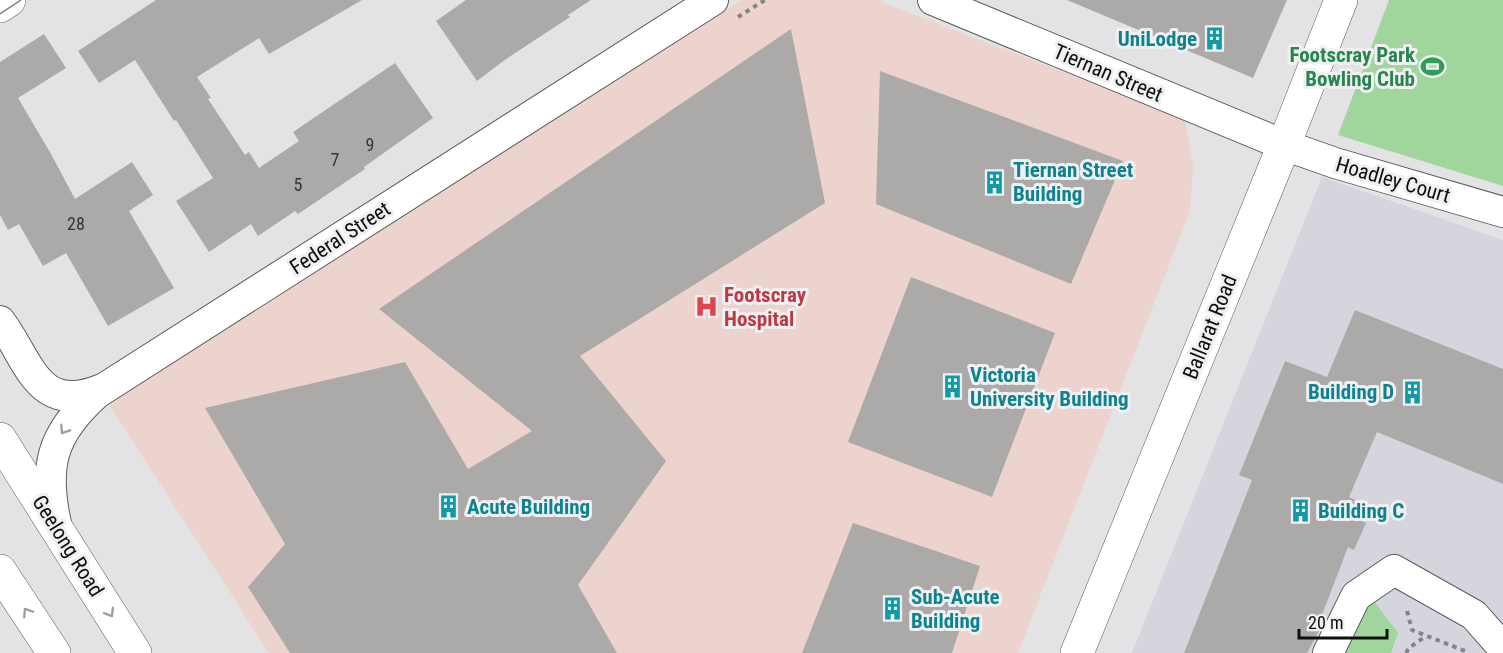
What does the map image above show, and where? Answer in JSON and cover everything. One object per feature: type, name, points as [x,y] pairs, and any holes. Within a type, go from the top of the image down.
[{"type":"main road","points":[[0,6],[9,0]]},
{"type":"main road","name":"Ballarat Road","points":[[1077,653],[1341,0]]},
{"type":"main road","name":"Geelong Road","points":[[0,439],[135,653]]},
{"type":"main road","points":[[0,571],[54,653]]},
{"type":"street","name":"Federal Street","points":[[58,530],[52,507],[50,482],[57,445],[63,431],[73,418],[105,388],[713,0]]},
{"type":"street","name":"Tiernan Street","points":[[933,0],[1284,145]]},
{"type":"street","name":"Hoadley Court","points":[[1284,145],[1335,164],[1503,212]]},
{"type":"street","points":[[0,321],[30,372],[39,384],[48,390],[57,395],[69,397],[105,388]]},
{"type":"street","points":[[1328,653],[1356,596],[1394,570],[1474,615],[1503,648]]},
{"type":"path","points":[[1412,630],[1469,653]]},
{"type":"path","points":[[1407,653],[1409,648],[1426,635]]},
{"type":"shaded area","name":"Footscray Hospital","points":[[742,0],[882,0],[884,3],[1185,119],[1193,166],[1190,211],[1018,653],[269,653],[108,403]]},
{"type":"shaded area","points":[[1322,177],[1503,240],[1503,653],[1132,653]]},
{"type":"green space","name":"Footscray Park Bowling Club","points":[[1389,0],[1503,0],[1503,186],[1338,135]]},
{"type":"green space","points":[[1368,593],[1398,633],[1391,653],[1344,653]]},
{"type":"building","points":[[156,0],[362,0],[269,54],[259,38],[197,77],[211,98],[208,99],[245,155],[249,152],[259,168],[299,141],[293,132],[395,63],[433,118],[364,167],[365,169],[298,214],[295,211],[258,236],[251,224],[209,252],[176,201],[213,178],[176,120],[174,121],[135,60],[99,83],[78,51]]},
{"type":"building","points":[[466,0],[591,0],[477,81],[436,21]]},
{"type":"building","name":"UniLodge","points":[[1067,0],[1287,0],[1253,78]]},
{"type":"building","points":[[791,29],[825,203],[580,356],[666,461],[578,585],[617,653],[290,653],[248,587],[285,544],[205,408],[405,362],[468,469],[532,431],[379,309]]},
{"type":"building","points":[[44,34],[66,68],[18,98],[75,199],[132,162],[153,195],[129,211],[174,288],[108,326],[66,253],[43,266],[19,224],[8,230],[0,215],[0,62]]},
{"type":"building","name":"Tiernan Street Building","points":[[880,71],[1123,161],[1071,284],[876,204]]},
{"type":"building","name":"Victoria University Building","points":[[911,277],[1055,333],[992,497],[848,442]]},
{"type":"building","points":[[1355,310],[1503,369],[1503,484],[1377,432],[1349,497],[1364,504],[1358,519],[1366,523],[1354,550],[1348,547],[1320,620],[1324,622],[1307,653],[1184,653],[1252,480],[1239,475],[1285,361],[1327,377]]},
{"type":"building","name":"Sub-Acute Building","points":[[853,523],[980,566],[952,653],[802,653]]},
{"type":"tram line","points":[[0,14],[21,0]]},
{"type":"place","name":"UniLodge","points":[[1215,39]]},
{"type":"place","name":"Footscray Park Bowling Club","points":[[1433,67]]},
{"type":"place","name":"Tiernan Street Building","points":[[995,182]]},
{"type":"place","name":"Footscray Hospital","points":[[706,307]]},
{"type":"place","name":"Victoria University Building","points":[[952,387]]},
{"type":"place","name":"Building D","points":[[1412,392]]},
{"type":"place","name":"Acute Building","points":[[449,507]]},
{"type":"place","name":"Building C","points":[[1300,511]]},
{"type":"place","name":"Sub-Acute Building","points":[[893,609]]}]
